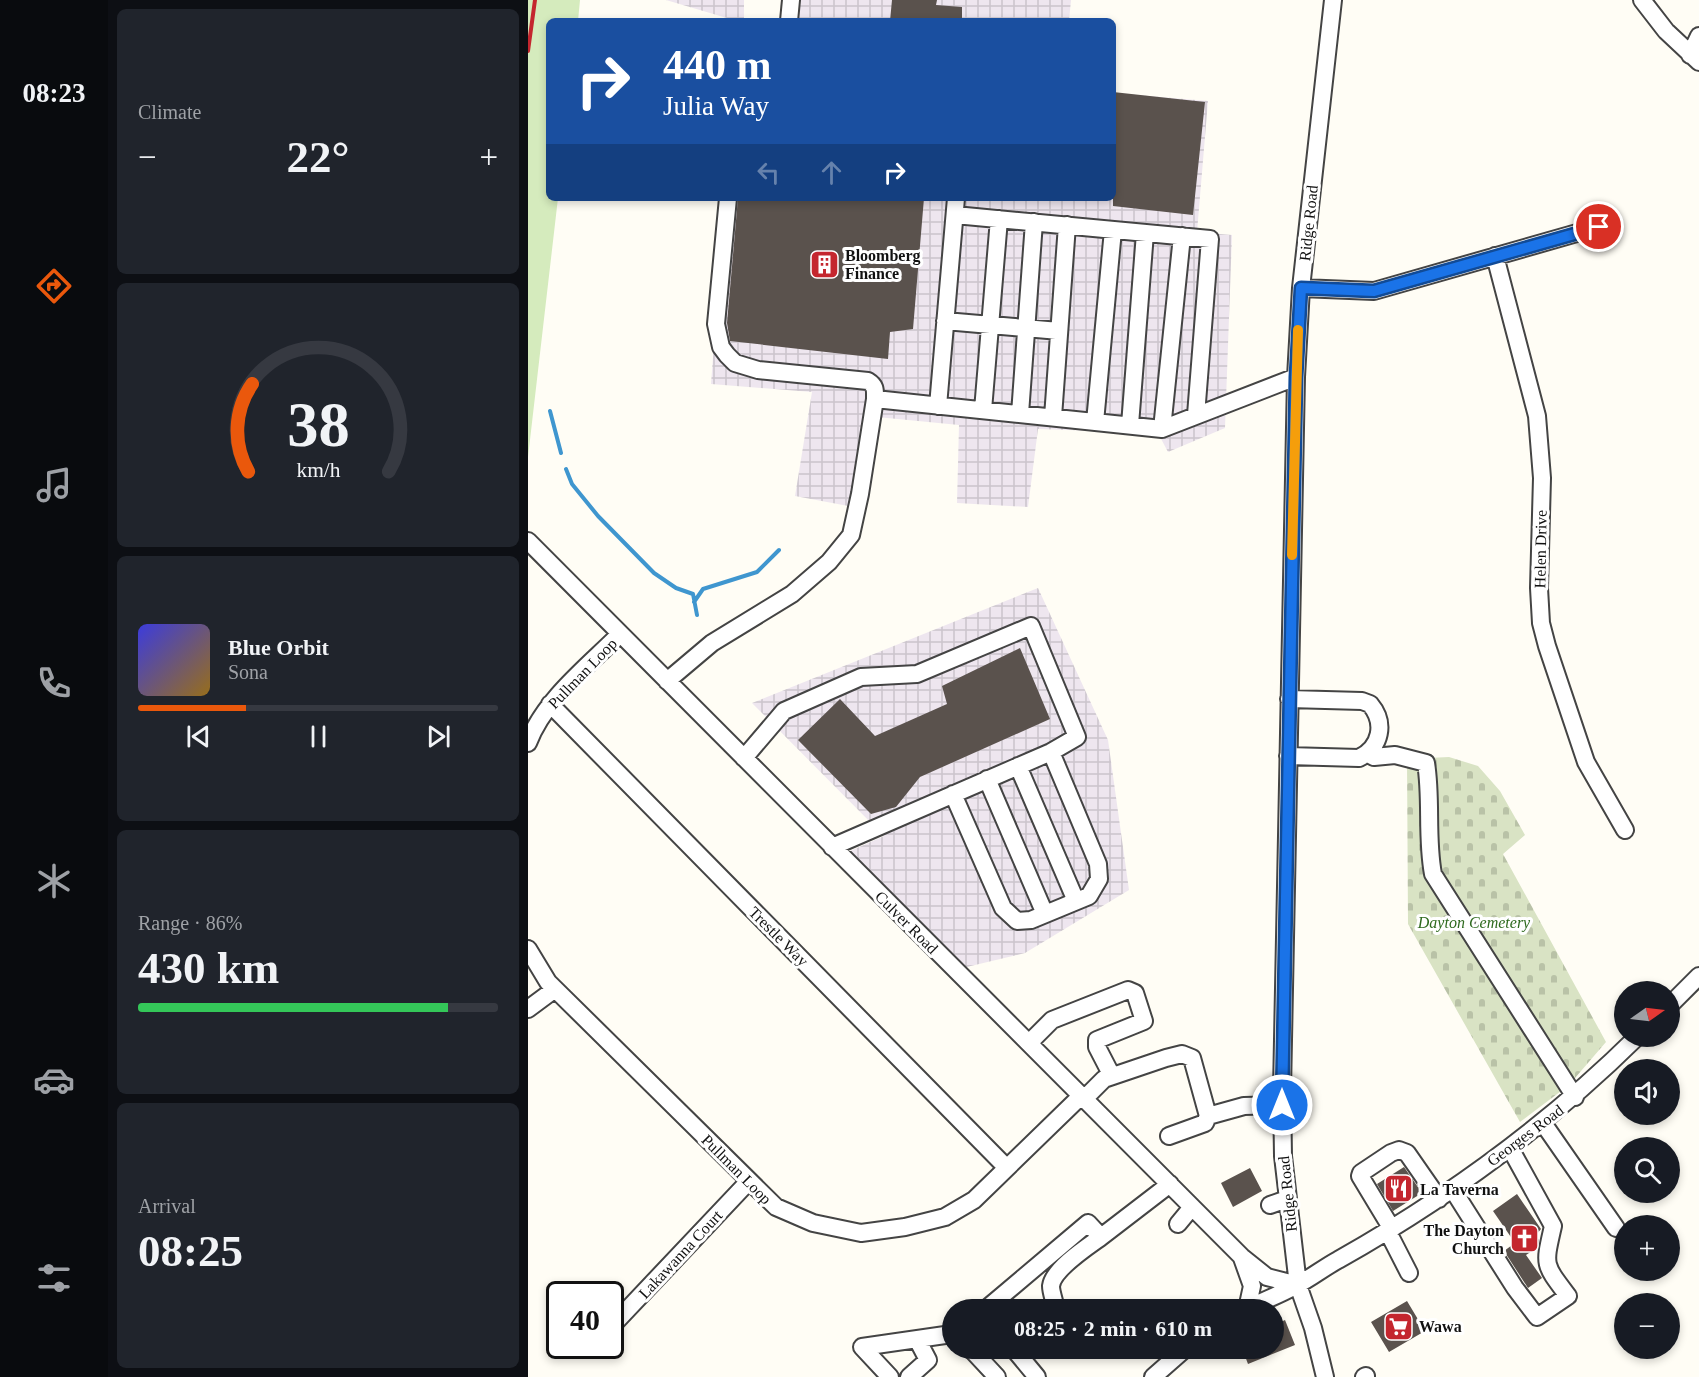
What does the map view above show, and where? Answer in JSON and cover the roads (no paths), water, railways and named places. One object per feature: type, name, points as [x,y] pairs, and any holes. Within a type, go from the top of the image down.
[{"type":"street","points":[[789,18],[790,0]]},
{"type":"street","name":"Ridge Road","points":[[1325,1377],[1312,1349],[1298,1285],[1282,1156],[1282,1105],[1296,377],[1301,288],[1333,0]]},
{"type":"street","points":[[1642,0],[1666,31],[1694,58]]},
{"type":"street","points":[[1694,58],[1699,36]]},
{"type":"street","points":[[667,681],[712,644],[792,594],[830,562],[851,536],[875,399],[873,384],[868,381],[758,370],[735,363],[721,347],[716,324],[728,201]]},
{"type":"street","points":[[938,406],[955,206],[999,219],[1210,239],[1196,416]]},
{"type":"street","points":[[982,410],[999,219]]},
{"type":"street","points":[[1020,414],[1034,222]]},
{"type":"street","points":[[1053,417],[1067,225]]},
{"type":"street","points":[[1301,288],[1374,291],[1599,227]]},
{"type":"street","points":[[1095,422],[1113,230]]},
{"type":"street","points":[[1131,425],[1144,233]]},
{"type":"street","points":[[1162,429],[1182,237]]},
{"type":"street","name":"Helen Drive","points":[[1495,256],[1537,416],[1542,477],[1539,588],[1541,623],[1586,762],[1625,830]]},
{"type":"street","points":[[945,321],[1059,331]]},
{"type":"street","points":[[875,399],[1162,429],[1296,377]]},
{"type":"street","name":"Culver Road","points":[[528,541],[1242,1257],[1268,1277],[1298,1285]]},
{"type":"street","points":[[744,758],[784,711],[861,677],[917,674],[1030,626],[1077,736],[1051,752],[832,847]]},
{"type":"street","name":"Pullman Loop","points":[[528,743],[533,730],[550,704],[620,634]]},
{"type":"street","points":[[1288,756],[1359,758],[1368,754],[1377,743],[1380,725],[1370,704],[1362,701],[1289,699]]},
{"type":"street","name":"Trestle Way","points":[[550,704],[1007,1167]]},
{"type":"street","points":[[953,794],[1003,908],[1017,921],[1031,920],[1089,896],[1099,879],[1098,864],[1051,752]]},
{"type":"street","points":[[1368,754],[1374,757],[1395,755],[1426,763],[1429,782],[1429,853],[1433,874],[1575,1097]]},
{"type":"street","points":[[1018,766],[1076,901]]},
{"type":"street","points":[[987,779],[1045,914]]},
{"type":"street","name":"Pullman Loop","points":[[528,949],[548,982],[776,1206],[813,1223],[861,1233],[904,1227],[945,1217],[974,1200],[1082,1097],[1104,1079],[1166,1058],[1182,1054],[1192,1058],[1208,1116]]},
{"type":"street","points":[[1680,995],[1699,976]]},
{"type":"street","points":[[528,1009],[555,989]]},
{"type":"street","points":[[1029,1043],[1052,1020],[1128,990],[1135,993],[1144,1021],[1097,1040],[1097,1047],[1113,1076]]},
{"type":"street","name":"Georges Road","points":[[1268,1299],[1298,1285],[1390,1231],[1446,1194],[1575,1097],[1627,1047]]},
{"type":"street","points":[[1169,1136],[1205,1123],[1208,1116],[1244,1106],[1282,1105]]},
{"type":"street","points":[[1543,1123],[1614,1225]]},
{"type":"street","points":[[1409,1273],[1390,1231],[1360,1176],[1361,1173],[1391,1153],[1399,1150],[1407,1153],[1446,1194],[1537,1317],[1568,1296],[1549,1271],[1546,1258],[1553,1226],[1510,1148]]},
{"type":"street","name":"Lakawanna Court","points":[[624,1313],[749,1180]]},
{"type":"street","points":[[1054,1299],[1051,1287],[1062,1267],[1170,1184]]},
{"type":"street","points":[[1270,1205],[1287,1199]]},
{"type":"street","points":[[1178,1224],[1192,1207]]},
{"type":"street","points":[[998,1299],[1088,1223],[1101,1237]]},
{"type":"street","points":[[1242,1257],[1252,1286],[1249,1299]]},
{"type":"street","points":[[890,1377],[862,1347],[942,1335]]},
{"type":"street","points":[[909,1377],[928,1360],[917,1339]]},
{"type":"street","points":[[980,1359],[997,1377]]},
{"type":"street","points":[[1024,1359],[1037,1377]]},
{"type":"street","points":[[1153,1377],[1173,1359]]},
{"type":"waterway","points":[[550,411],[561,453]]},
{"type":"waterway","points":[[566,469],[572,484],[598,516],[654,573],[676,588],[693,594],[697,615]]},
{"type":"waterway","points":[[694,602],[703,589],[757,572],[779,550]]},
{"type":"railway","points":[[528,51],[535,0]]},
{"type":"place","name":"Bloomberg Finance","points":[[824,264]]},
{"type":"place","name":"La Taverna","points":[[1399,1189]]},
{"type":"place","name":"The Dayton Church","points":[[1525,1239]]},
{"type":"place","name":"Wawa","points":[[1398,1326]]},
{"type":"park label","name":"Dayton Cemetery","points":[[1474,922]]}]
